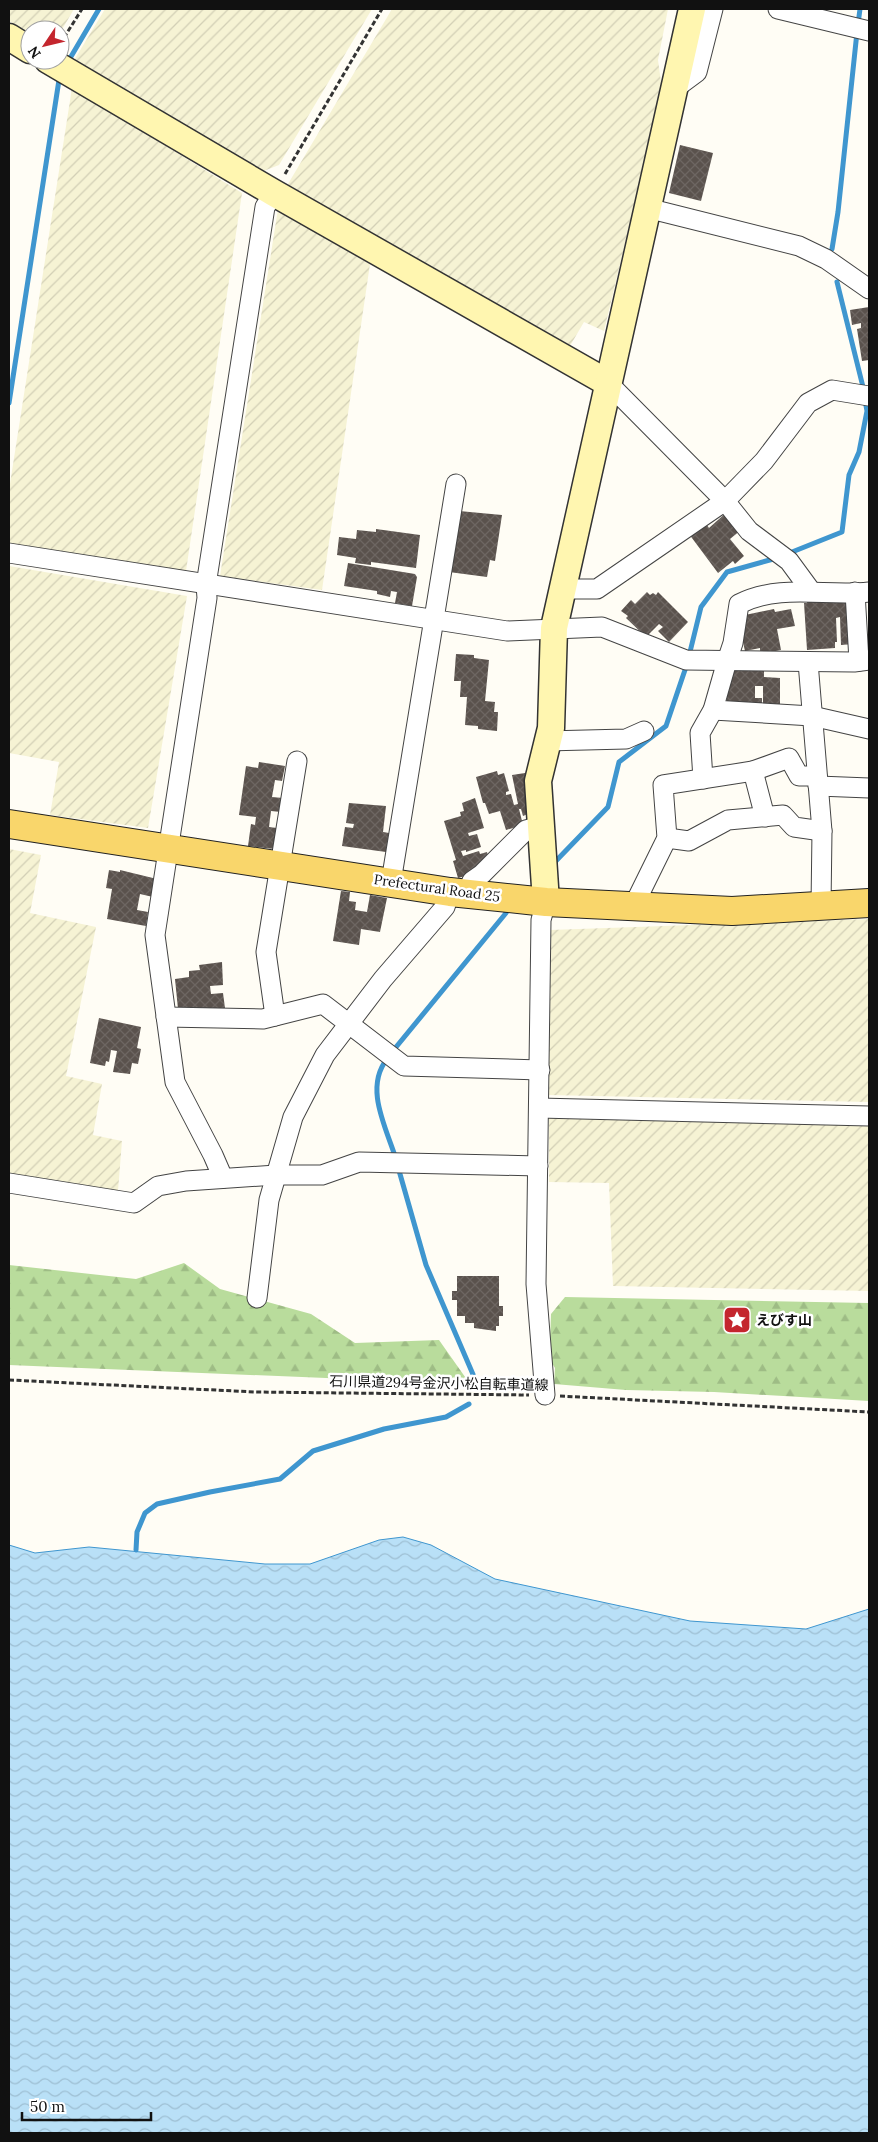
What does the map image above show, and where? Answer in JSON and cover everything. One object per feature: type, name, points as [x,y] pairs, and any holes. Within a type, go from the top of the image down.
[{"type":"main road","name":"Prefectural Road 25","points":[[9,824],[458,893],[546,902],[732,911],[869,903]]},
{"type":"street","points":[[545,1395],[536,1284],[541,920],[546,902],[538,781],[546,741],[551,728],[554,628],[692,9]]},
{"type":"street","points":[[674,90],[697,72],[713,9]]},
{"type":"street","points":[[778,9],[869,31]]},
{"type":"street","points":[[9,37],[20,44]]},
{"type":"street","points":[[65,70],[274,193],[608,383],[725,501],[749,531],[789,561],[811,591]]},
{"type":"street","points":[[224,1178],[175,1082],[155,935],[207,598],[206,585],[265,207],[274,193]]},
{"type":"street","points":[[647,208],[799,246],[826,259],[869,290]]},
{"type":"street","points":[[563,589],[597,589],[725,501],[764,461],[808,404],[832,390],[869,396]]},
{"type":"street","points":[[391,882],[456,484]]},
{"type":"street","points":[[9,553],[507,631],[602,627],[686,660],[728,661],[808,662],[864,661],[862,592],[800,590],[749,598],[738,604],[733,643],[728,661],[713,710],[700,733],[703,779]]},
{"type":"street","points":[[808,662],[822,831],[821,906]]},
{"type":"street","points":[[713,710],[812,716],[869,729]]},
{"type":"street","points":[[546,741],[626,739],[644,731]]},
{"type":"street","points":[[634,907],[667,838],[662,785],[752,771],[790,758],[799,776],[818,781],[869,788]]},
{"type":"street","points":[[276,1016],[266,952],[297,761]]},
{"type":"street","points":[[752,771],[765,817]]},
{"type":"street","points":[[667,838],[689,841],[728,820],[783,815],[794,827],[822,831]]},
{"type":"street","points":[[257,1298],[269,1200],[276,1174],[293,1117],[325,1055],[383,979],[458,893],[482,874],[526,830],[541,826]]},
{"type":"street","points":[[166,1017],[263,1019],[323,1004],[404,1066],[540,1070]]},
{"type":"street","points":[[539,1108],[869,1116]]},
{"type":"street","points":[[9,1183],[134,1203],[158,1186],[186,1181],[276,1174],[322,1175],[359,1162],[538,1166]]},
{"type":"path","points":[[70,28],[82,9]]},
{"type":"path","points":[[274,193],[382,9]]},
{"type":"path","name":"石川県道294号金沢小松自転車道線","points":[[9,1380],[255,1392],[545,1395],[869,1412]]},
{"type":"shaded area","points":[[9,9],[74,9],[68,20],[20,20],[20,27],[9,21]]},
{"type":"shaded area","points":[[105,9],[372,9],[279,165],[256,174],[73,62]]},
{"type":"shaded area","points":[[392,9],[668,9],[658,60],[662,89],[604,331],[584,322],[567,351],[285,189]]},
{"type":"shaded area","points":[[72,88],[242,193],[186,571],[9,544],[9,490]]},
{"type":"shaded area","points":[[278,209],[370,264],[322,590],[220,576]]},
{"type":"shaded area","points":[[9,566],[187,596],[148,828],[50,815],[59,762],[9,753]]},
{"type":"shaded area","points":[[9,849],[41,855],[30,913],[96,927],[66,1076],[102,1084],[93,1135],[122,1141],[118,1191],[9,1173]]},
{"type":"shaded area","points":[[869,919],[869,1102],[549,1095],[550,930]]},
{"type":"shaded area","points":[[549,1117],[869,1125],[869,1291],[613,1286],[609,1183],[549,1182]]},
{"type":"green space","points":[[184,1263],[220,1289],[311,1314],[355,1343],[439,1340],[470,1384],[9,1365],[9,1265],[136,1279]]},
{"type":"green space","points":[[565,1297],[869,1303],[869,1401],[714,1392],[626,1390],[554,1384],[555,1368],[546,1353],[550,1343],[551,1314]]},
{"type":"water","points":[[403,1537],[431,1545],[495,1579],[690,1621],[806,1629],[869,1609],[869,2133],[9,2133],[9,1545],[35,1553],[89,1547],[265,1564],[310,1564],[379,1540]]},
{"type":"building","points":[[680,145],[713,153],[701,201],[669,193]]},
{"type":"building","points":[[869,307],[869,360],[862,361],[857,329],[861,328],[861,323],[852,325],[850,310]]},
{"type":"building","points":[[459,511],[502,515],[495,561],[490,560],[487,577],[449,572]]},
{"type":"building","points":[[727,512],[741,530],[730,539],[744,556],[735,564],[733,561],[718,573],[689,534],[704,521],[709,528]]},
{"type":"building","points":[[376,529],[420,535],[416,568],[371,562],[371,565],[355,563],[356,558],[337,555],[339,537],[356,539],[357,530],[376,532]]},
{"type":"building","points":[[348,563],[415,574],[417,577],[412,606],[395,603],[397,592],[391,591],[390,597],[377,594],[377,591],[344,586]]},
{"type":"building","points":[[647,592],[650,595],[653,593],[656,595],[658,592],[688,622],[669,642],[658,631],[663,627],[659,624],[646,637],[626,618],[628,616],[621,611],[631,600],[635,604]]},
{"type":"building","points":[[849,598],[854,644],[841,645],[840,617],[836,618],[837,642],[835,642],[835,648],[807,650],[804,603],[807,603],[807,600]]},
{"type":"building","points":[[774,609],[775,612],[791,609],[795,626],[777,629],[781,650],[760,654],[760,648],[745,651],[740,629],[745,615]]},
{"type":"building","points":[[456,654],[474,655],[474,658],[489,660],[485,701],[495,702],[494,712],[498,712],[497,731],[478,729],[478,726],[465,725],[467,697],[460,697],[461,681],[454,681]]},
{"type":"building","points":[[727,671],[764,671],[764,677],[780,678],[780,708],[763,708],[763,686],[755,686],[755,698],[762,698],[762,704],[727,702]]},
{"type":"building","points":[[259,762],[285,766],[282,781],[275,780],[272,797],[283,798],[281,812],[271,811],[269,827],[277,828],[274,849],[248,846],[251,824],[255,825],[256,817],[239,815],[246,766],[258,768]]},
{"type":"building","points":[[497,771],[498,775],[504,773],[509,791],[506,792],[506,795],[511,794],[514,805],[518,804],[512,775],[525,773],[531,803],[528,814],[523,816],[521,809],[519,809],[523,825],[506,830],[500,811],[489,814],[485,803],[483,803],[476,777]]},
{"type":"building","points":[[475,798],[484,828],[468,833],[469,836],[477,834],[481,847],[466,852],[466,850],[461,851],[463,856],[479,851],[480,854],[487,852],[489,859],[482,865],[472,869],[473,874],[458,878],[453,861],[456,860],[444,821],[461,816],[460,812],[464,811],[462,803]]},
{"type":"building","points":[[349,803],[386,806],[383,832],[389,833],[386,852],[342,846],[345,827],[353,828],[354,824],[346,823]]},
{"type":"building","points":[[109,870],[120,872],[120,870],[157,879],[153,897],[140,894],[137,910],[148,912],[146,926],[107,919],[112,889],[106,888]]},
{"type":"building","points":[[341,891],[350,892],[349,901],[356,902],[355,910],[367,912],[370,895],[387,898],[380,932],[361,929],[359,945],[333,941]]},
{"type":"building","points":[[222,962],[223,985],[210,986],[211,994],[223,993],[225,1008],[206,1010],[205,1008],[178,1009],[175,979],[189,977],[189,971],[200,970],[199,965]]},
{"type":"building","points":[[99,1018],[141,1027],[137,1048],[141,1049],[138,1064],[132,1063],[130,1074],[113,1072],[117,1051],[111,1050],[109,1062],[106,1061],[105,1066],[90,1063]]},
{"type":"building","points":[[457,1276],[499,1276],[499,1306],[503,1306],[503,1316],[499,1316],[499,1326],[496,1326],[496,1331],[474,1328],[474,1323],[465,1323],[465,1316],[457,1316],[457,1300],[452,1300],[452,1291],[457,1291]]},
{"type":"waterway","points":[[70,58],[99,9]]},
{"type":"waterway","points":[[858,24],[860,9]]},
{"type":"waterway","points":[[832,249],[838,212],[857,32]]},
{"type":"waterway","points":[[9,403],[59,80]]},
{"type":"waterway","points":[[837,282],[864,391]]},
{"type":"waterway","points":[[787,554],[842,532],[849,475],[859,452],[867,411],[865,400]]},
{"type":"waterway","points":[[689,656],[701,607],[727,572],[777,558]]},
{"type":"waterway","points":[[552,865],[608,807],[619,762],[666,726],[687,664]]},
{"type":"waterway","points":[[392,1052],[506,913]]},
{"type":"waterway","points":[[387,1059],[380,1070],[377,1082],[377,1095],[379,1108],[396,1159]]},
{"type":"waterway","points":[[398,1167],[426,1265],[478,1386]]},
{"type":"waterway","points":[[136,1550],[137,1532],[145,1513],[157,1504],[280,1479],[313,1451],[384,1429],[446,1417],[469,1404]]},
{"type":"place","name":"えびす山","points":[[737,1320]]}]
